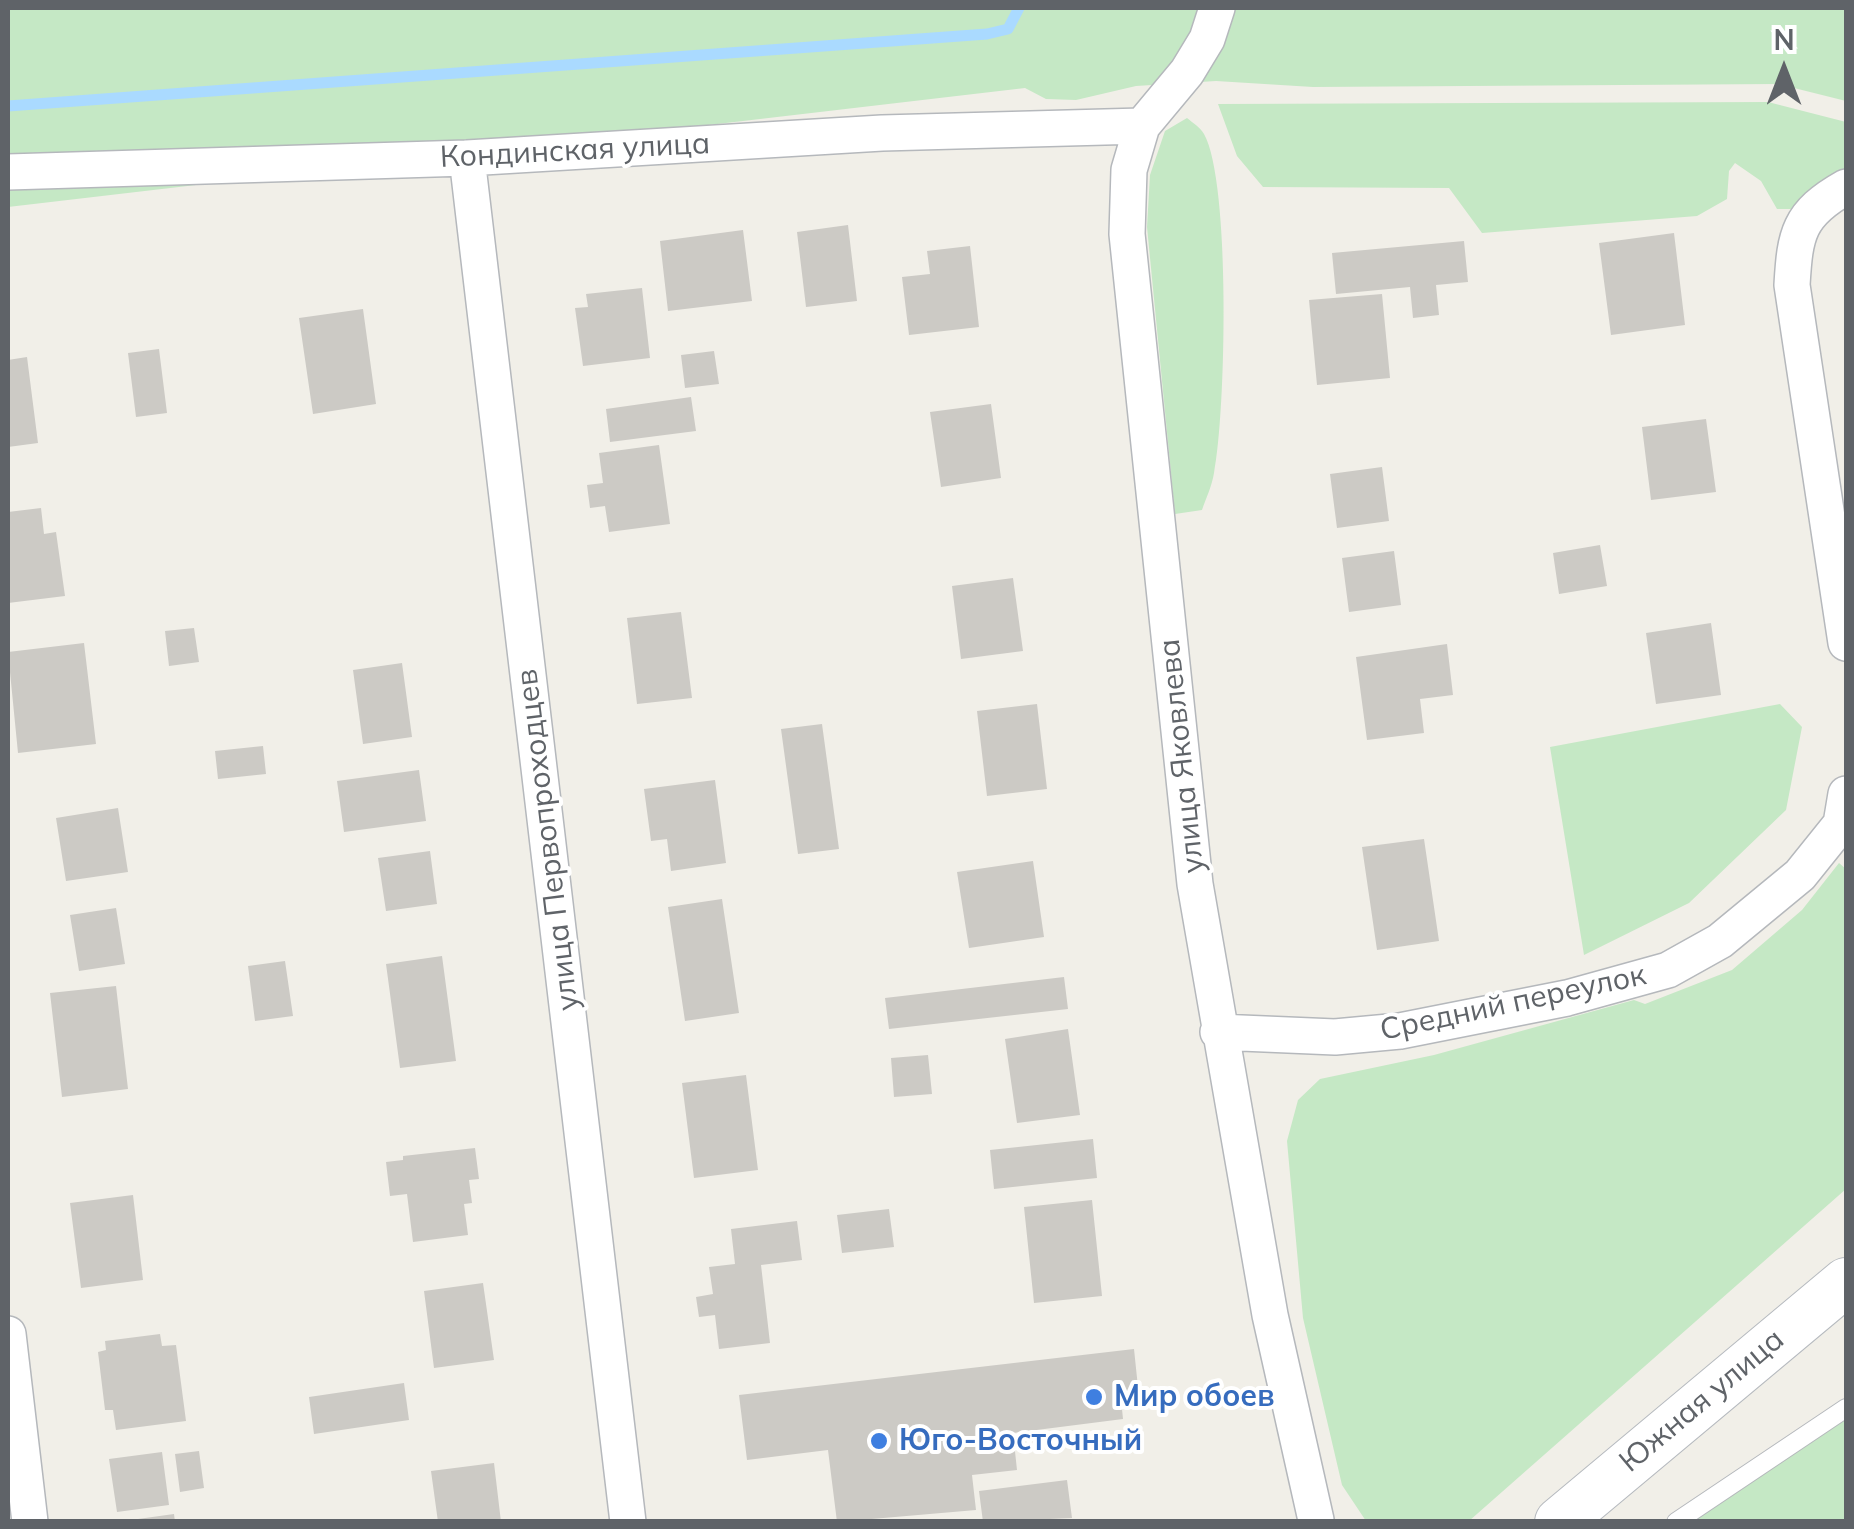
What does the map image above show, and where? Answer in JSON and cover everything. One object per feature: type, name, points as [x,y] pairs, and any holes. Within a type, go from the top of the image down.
[{"type":"main road","name":"Южная улица","points":[[1559,1522],[1846,1282]]},
{"type":"street","name":"улица Яковлева","points":[[1217,8],[1207,39],[1187,72],[1142,126],[1129,170],[1127,234],[1195,884],[1270,1315],[1313,1521]]},
{"type":"street","name":"Кондинская улица","points":[[8,172],[467,158],[882,133],[1142,126]]},
{"type":"street","name":"улица Первопроходцев","points":[[467,158],[628,1522]]},
{"type":"street","points":[[1846,187],[1828,198],[1795,235],[1792,285],[1839,558],[1846,642]]},
{"type":"street","name":"Средний переулок","points":[[1218,1032],[1335,1037],[1400,1031],[1566,998],[1668,970],[1720,942],[1800,875],[1841,824],[1846,794]]},
{"type":"street","points":[[8,1334],[30,1522]]},
{"type":"lane","points":[[1676,1522],[1846,1408]]},
{"type":"green space","points":[[8,8],[1846,8],[1846,101],[1778,84],[1313,87],[1216,81],[1136,86],[1076,100],[1046,99],[1025,88],[8,207]]},
{"type":"green space","points":[[1768,102],[1846,122],[1846,171],[1806,209],[1777,209],[1761,181],[1735,163],[1729,171],[1727,199],[1697,216],[1482,233],[1449,188],[1263,187],[1237,156],[1218,104]]},
{"type":"green space","points":[[1187,118],[1204,134],[1219,199],[1223,353],[1212,483],[1202,510],[1175,514],[1147,227],[1150,175],[1165,131]]},
{"type":"green space","points":[[1780,704],[1802,727],[1786,810],[1689,903],[1584,955],[1550,747]]},
{"type":"green space","points":[[1839,863],[1846,869],[1846,1189],[1469,1521],[1366,1521],[1342,1485],[1303,1318],[1287,1141],[1298,1100],[1320,1079],[1434,1055],[1634,1000],[1645,1004],[1732,970],[1802,910]]},
{"type":"green space","points":[[1846,1399],[1846,1521],[1679,1522]]},
{"type":"building","points":[[848,225],[857,301],[806,307],[797,232]]},
{"type":"building","points":[[743,230],[752,301],[668,311],[660,241]]},
{"type":"building","points":[[1674,233],[1685,325],[1611,335],[1599,243]]},
{"type":"building","points":[[1464,241],[1468,282],[1436,285],[1439,315],[1413,318],[1410,287],[1336,294],[1332,253]]},
{"type":"building","points":[[970,246],[979,327],[909,335],[902,277],[930,274],[927,251]]},
{"type":"building","points":[[642,288],[650,358],[583,366],[575,308],[588,307],[586,294]]},
{"type":"building","points":[[1382,294],[1390,378],[1317,385],[1309,300]]},
{"type":"building","points":[[363,309],[376,404],[313,414],[299,318]]},
{"type":"building","points":[[159,349],[167,413],[136,417],[128,353]]},
{"type":"building","points":[[714,351],[719,384],[685,388],[681,355]]},
{"type":"building","points":[[27,357],[38,443],[8,447],[8,360]]},
{"type":"building","points":[[691,397],[696,431],[610,442],[606,409]]},
{"type":"building","points":[[991,404],[1001,478],[941,487],[930,412]]},
{"type":"building","points":[[1706,419],[1716,492],[1651,500],[1642,427]]},
{"type":"building","points":[[659,445],[670,524],[609,532],[605,506],[590,508],[587,485],[603,483],[599,453]]},
{"type":"building","points":[[1382,467],[1389,521],[1337,528],[1330,474]]},
{"type":"building","points":[[41,508],[44,534],[56,532],[65,596],[8,603],[8,512]]},
{"type":"building","points":[[1600,545],[1607,586],[1559,594],[1553,553]]},
{"type":"building","points":[[1394,551],[1401,605],[1349,612],[1342,558]]},
{"type":"building","points":[[1013,578],[1023,651],[961,659],[952,586]]},
{"type":"building","points":[[681,612],[692,698],[637,704],[627,618]]},
{"type":"building","points":[[1711,623],[1721,695],[1656,704],[1646,633]]},
{"type":"building","points":[[194,628],[199,662],[169,666],[165,631]]},
{"type":"building","points":[[84,643],[96,744],[18,753],[8,652]]},
{"type":"building","points":[[1447,644],[1453,695],[1420,699],[1424,733],[1367,740],[1356,657]]},
{"type":"building","points":[[402,663],[412,737],[363,744],[353,670]]},
{"type":"building","points":[[1037,704],[1047,789],[987,796],[977,711]]},
{"type":"building","points":[[822,724],[839,849],[798,854],[781,729]]},
{"type":"building","points":[[263,746],[266,774],[218,779],[215,751]]},
{"type":"building","points":[[419,770],[426,821],[344,832],[337,781]]},
{"type":"building","points":[[715,780],[726,863],[671,871],[667,839],[651,841],[644,789]]},
{"type":"building","points":[[118,808],[128,872],[66,881],[56,818]]},
{"type":"building","points":[[1424,839],[1439,941],[1377,950],[1362,847]]},
{"type":"building","points":[[430,851],[437,904],[386,911],[378,858]]},
{"type":"building","points":[[1033,861],[1044,937],[969,948],[957,872]]},
{"type":"building","points":[[722,899],[739,1013],[685,1021],[668,907]]},
{"type":"building","points":[[116,908],[125,964],[79,971],[70,915]]},
{"type":"building","points":[[442,956],[456,1061],[400,1068],[386,964]]},
{"type":"building","points":[[285,961],[293,1016],[255,1021],[248,966]]},
{"type":"building","points":[[1064,977],[1068,1009],[889,1029],[885,998]]},
{"type":"building","points":[[116,986],[128,1089],[62,1097],[50,993]]},
{"type":"building","points":[[1068,1029],[1080,1115],[1017,1123],[1005,1039]]},
{"type":"building","points":[[928,1055],[932,1094],[894,1097],[891,1058]]},
{"type":"building","points":[[746,1075],[758,1170],[694,1178],[682,1083]]},
{"type":"building","points":[[1093,1139],[1097,1178],[994,1189],[990,1150]]},
{"type":"building","points":[[475,1148],[479,1179],[469,1180],[472,1203],[464,1204],[468,1235],[413,1242],[407,1194],[390,1196],[386,1162],[403,1160],[403,1156]]},
{"type":"building","points":[[133,1195],[143,1280],[81,1288],[70,1203]]},
{"type":"building","points":[[1092,1200],[1102,1296],[1034,1303],[1024,1207]]},
{"type":"building","points":[[889,1209],[894,1247],[842,1253],[837,1215]]},
{"type":"building","points":[[797,1221],[802,1260],[761,1265],[770,1343],[719,1349],[715,1315],[699,1317],[696,1297],[713,1294],[709,1267],[735,1264],[731,1229]]},
{"type":"building","points":[[483,1283],[494,1360],[434,1368],[424,1291]]},
{"type":"building","points":[[160,1334],[162,1346],[176,1345],[186,1421],[116,1430],[113,1410],[105,1410],[98,1352],[106,1350],[105,1341]]},
{"type":"building","name":"Юго-Восточный","points":[[1134,1349],[1139,1397],[1121,1399],[1123,1419],[1013,1433],[1017,1470],[972,1475],[976,1510],[837,1522],[828,1450],[747,1460],[739,1395]]},
{"type":"building","points":[[404,1383],[409,1420],[314,1434],[309,1397]]},
{"type":"building","points":[[199,1451],[204,1488],[180,1492],[175,1454]]},
{"type":"building","points":[[162,1452],[169,1505],[117,1512],[109,1459]]},
{"type":"building","points":[[494,1463],[501,1522],[438,1522],[431,1471]]},
{"type":"building","points":[[1067,1480],[1072,1518],[983,1522],[979,1491]]},
{"type":"building","points":[[174,1514],[175,1522],[138,1522],[138,1519]]},
{"type":"waterway","points":[[8,106],[987,34],[1008,29],[1019,8]]},
{"type":"place","name":"Мир обоев","points":[[1094,1397]]},
{"type":"place","name":"Юго-Восточный","points":[[879,1441]]}]
